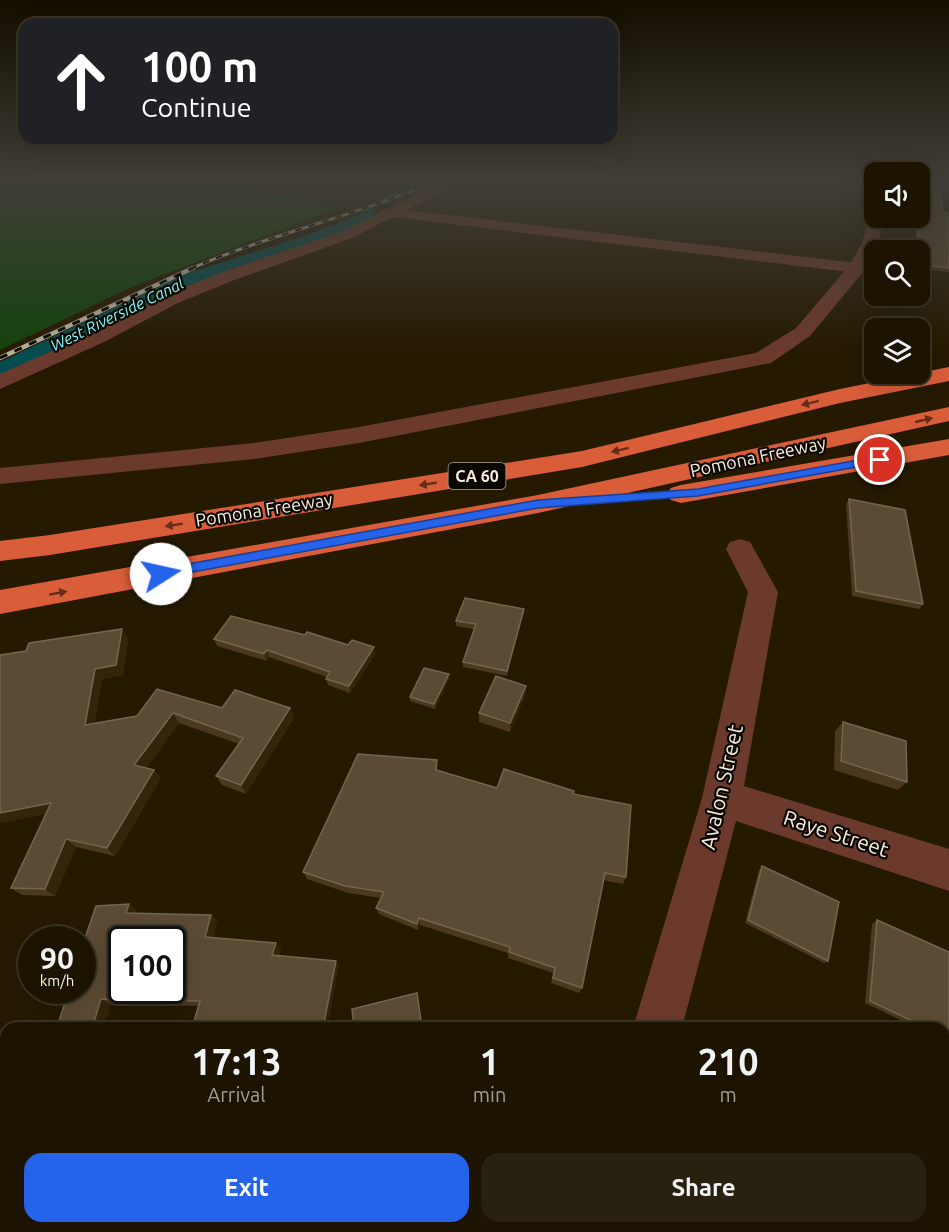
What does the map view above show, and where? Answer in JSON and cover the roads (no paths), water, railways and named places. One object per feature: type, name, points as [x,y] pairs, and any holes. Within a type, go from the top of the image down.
[{"type":"highway","points":[[840,396],[949,368]]},
{"type":"highway","name":"Pomona Freeway","points":[[0,550],[50,545],[582,459],[840,396],[949,374]]},
{"type":"highway","name":"Pomona Freeway","points":[[0,602],[538,504],[949,414]]},
{"type":"highway","points":[[538,504],[698,493],[949,447]]},
{"type":"street","points":[[0,382],[76,348],[200,287],[335,238]]},
{"type":"street","points":[[608,238],[857,268]]},
{"type":"street","points":[[0,476],[254,451],[359,435],[763,358],[803,332],[857,268],[871,238]]},
{"type":"street","name":"Avalon Street","points":[[659,1022],[722,798],[763,592],[740,549]]},
{"type":"street","name":"Raye Street","points":[[722,798],[949,870]]},
{"type":"waterway","name":"West Riverside Canal","points":[[0,370],[191,278],[311,238]]},
{"type":"railway","points":[[190,269],[271,238]]},
{"type":"railway","points":[[0,358],[193,268]]}]
